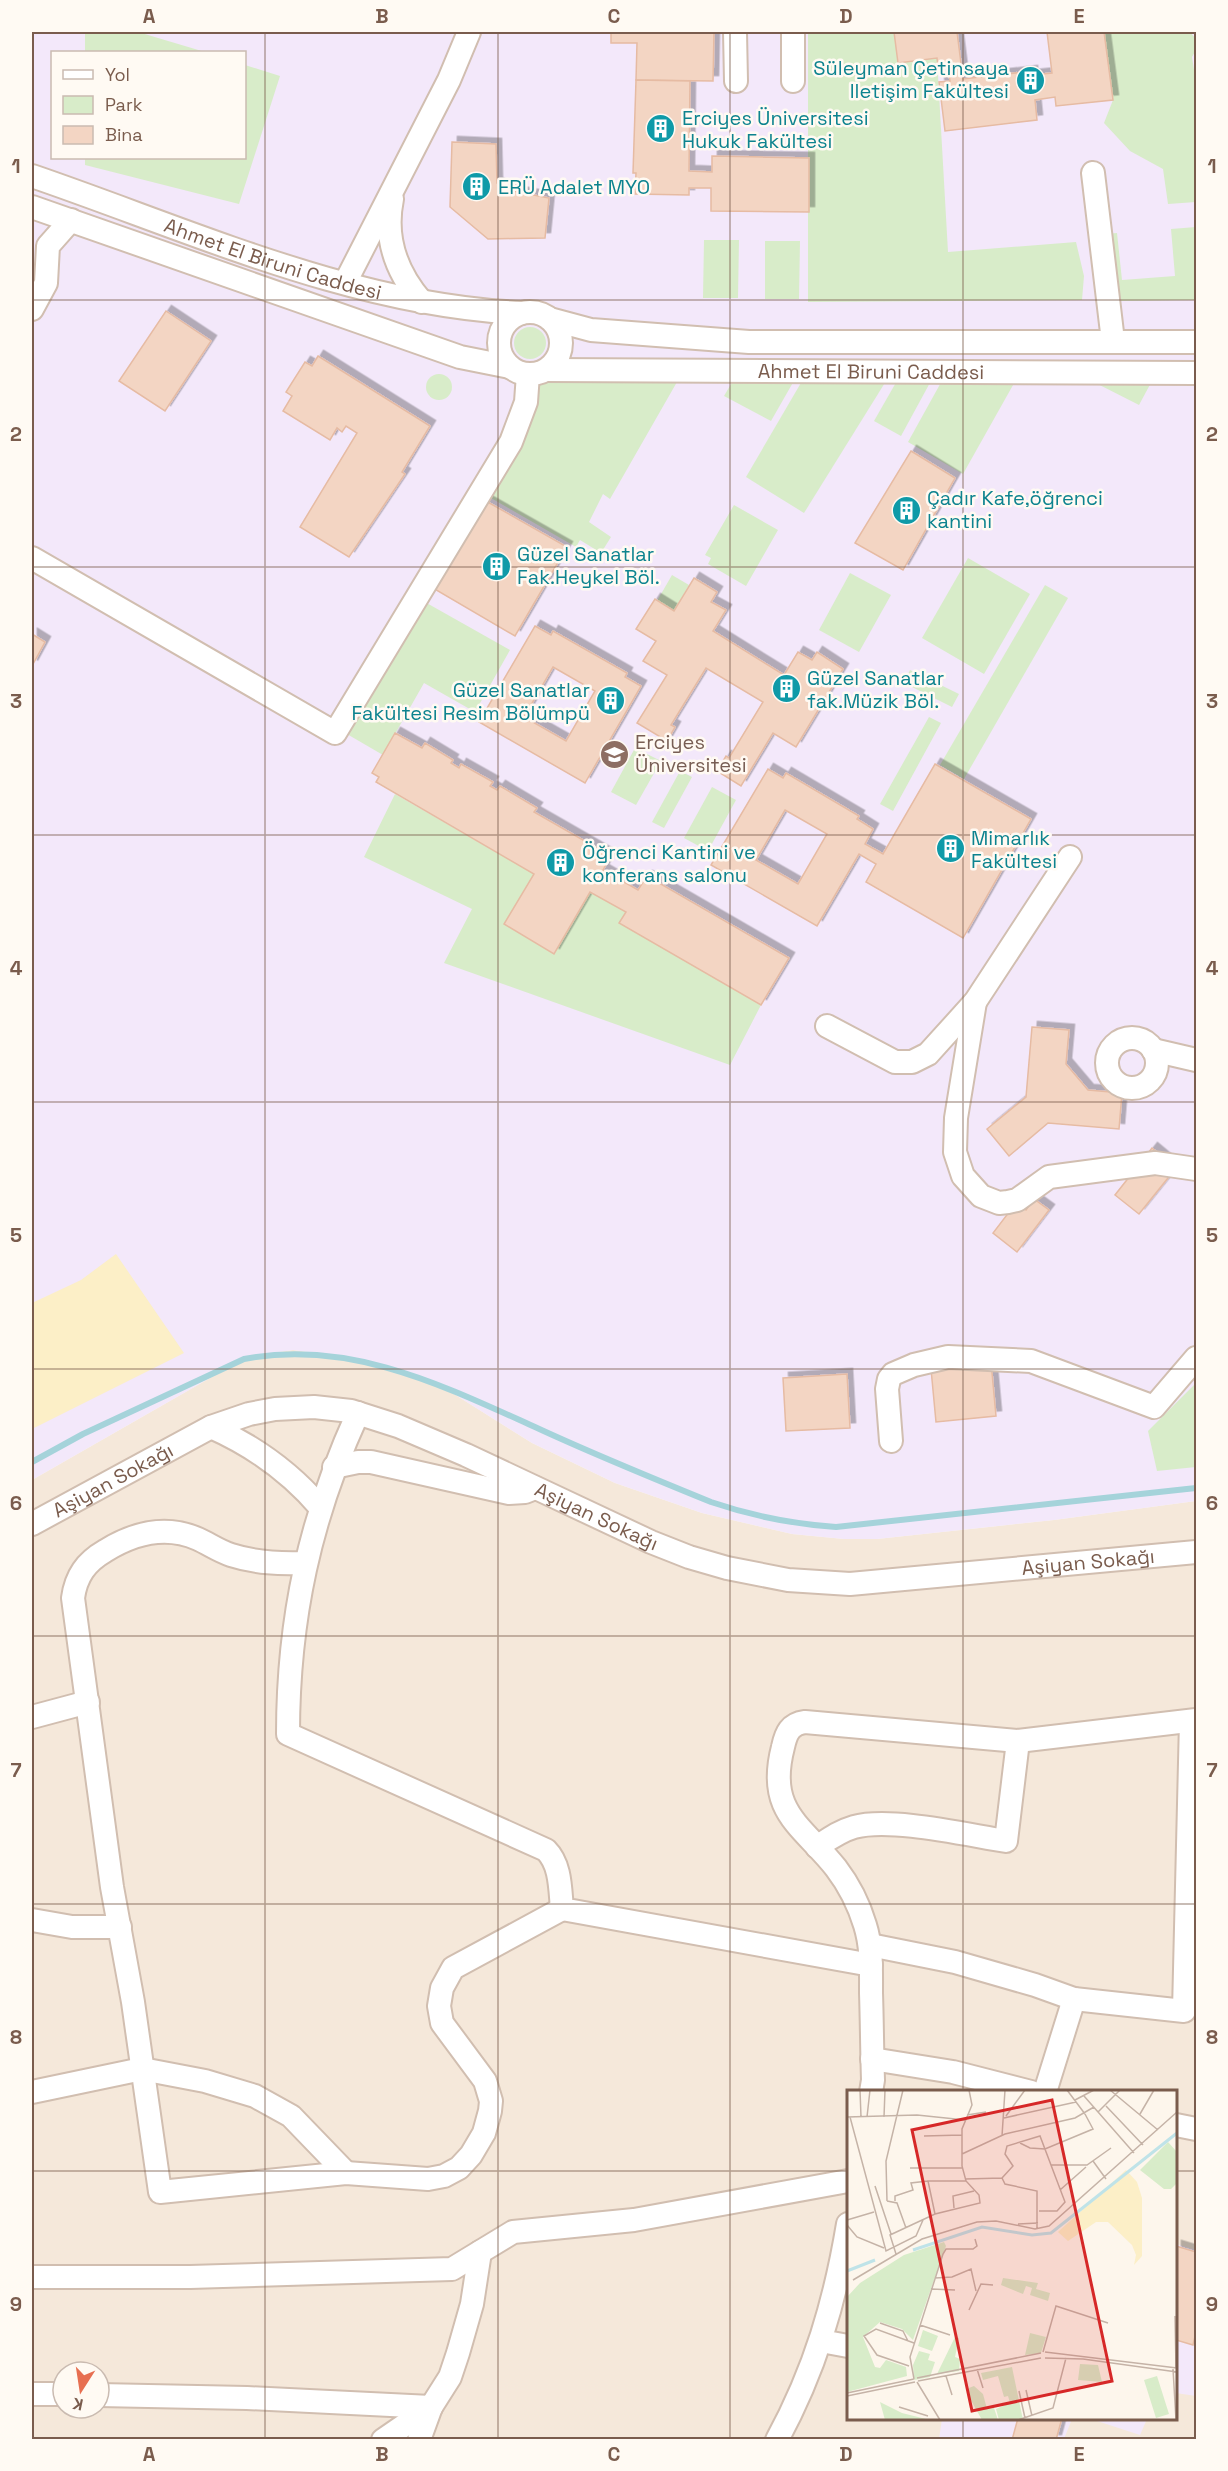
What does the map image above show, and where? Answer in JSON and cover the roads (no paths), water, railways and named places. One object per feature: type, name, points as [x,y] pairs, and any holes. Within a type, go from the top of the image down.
[{"type":"street","points":[[345,283],[449,80],[469,32]]},
{"type":"street","points":[[735,32],[736,81]]},
{"type":"street","points":[[793,32],[793,81]]},
{"type":"street","points":[[1093,173],[1113,341]]},
{"type":"street","name":"Ahmet El Biruni Caddesi","points":[[32,177],[204,240],[345,283],[422,302],[476,311],[522,313]]},
{"type":"street","points":[[399,177],[390,208],[390,241],[401,273],[422,302]]},
{"type":"street","name":"Ahmet El Biruni Caddesi","points":[[32,207],[460,357],[528,371],[1197,373]]},
{"type":"street","points":[[32,309],[46,284],[48,246],[71,220]]},
{"type":"street","points":[[522,313],[541,315],[549,320],[560,336],[561,345],[554,363],[528,371],[500,351],[501,332],[506,324],[522,313]]},
{"type":"street","name":"Ahmet El Biruni Caddesi","points":[[549,320],[591,330],[750,342],[1197,342]]},
{"type":"street","points":[[32,558],[335,734],[512,442],[524,409],[528,371]]},
{"type":"street","points":[[826,1026],[895,1062],[912,1062],[928,1054],[975,1002],[1070,856]]},
{"type":"street","points":[[975,1002],[956,1118],[955,1152],[963,1176],[981,1196],[999,1203],[1008,1202],[1017,1200],[1048,1177],[1155,1163],[1197,1169]]},
{"type":"street","points":[[1153,1050],[1197,1060]]},
{"type":"street","points":[[891,1441],[887,1389],[890,1379],[898,1372],[931,1360],[965,1357],[1031,1361],[1154,1407],[1197,1358]]},
{"type":"street","name":"Aşiyan Sokağı","points":[[32,1524],[210,1427],[249,1414],[275,1409],[321,1407],[358,1413],[432,1440],[651,1542],[688,1557],[757,1574],[819,1583],[850,1584],[1197,1552]]},
{"type":"street","points":[[358,1413],[334,1467],[320,1507],[305,1563],[291,1648],[288,1734],[546,1850],[555,1861],[562,1909]]},
{"type":"street","points":[[210,1427],[237,1438],[282,1468],[320,1507]]},
{"type":"street","points":[[334,1467],[371,1462],[509,1493],[525,1492],[535,1488]]},
{"type":"street","points":[[305,1563],[266,1563],[222,1551],[198,1539],[168,1532],[143,1534],[129,1538],[101,1553],[82,1570],[77,1578],[72,1598],[160,2192],[346,2173],[436,2178],[459,2168],[471,2156],[488,2121],[489,2091],[480,2072],[442,2023],[439,2006],[442,1988],[453,1968],[562,1909],[870,1955],[975,1967],[1074,1999],[1190,2011],[1194,1720],[1018,1741],[798,1723],[788,1731],[780,1770],[781,1795],[791,1819],[838,1870],[850,1889],[858,1907],[870,1955],[871,2090]]},
{"type":"street","points":[[32,1717],[88,1702]]},
{"type":"street","points":[[817,1847],[841,1832],[855,1827],[882,1824],[1006,1841],[1018,1741]]},
{"type":"street","points":[[32,1920],[72,1927],[120,1927]]},
{"type":"street","points":[[1045,2090],[1074,1999]]},
{"type":"street","points":[[872,2059],[953,2072],[1027,2090]]},
{"type":"street","points":[[32,2091],[142,2069],[230,2087],[291,2116],[346,2173]]},
{"type":"street","points":[[1177,2125],[1197,2129]]},
{"type":"street","points":[[32,2277],[190,2277],[452,2269],[513,2232],[634,2220],[847,2181]]},
{"type":"street","points":[[777,2439],[805,2384],[821,2341],[839,2278],[847,2235]]},
{"type":"street","points":[[419,2439],[431,2407],[450,2377],[458,2353],[472,2304],[480,2252]]},
{"type":"street","points":[[821,2341],[847,2346]]},
{"type":"street","points":[[32,2394],[51,2394]]},
{"type":"street","points":[[111,2395],[247,2398],[431,2407]]},
{"type":"street","points":[[383,2439],[431,2407]]},
{"type":"waterway","points":[[32,1462],[83,1434],[244,1359],[283,1354],[321,1355],[394,1370],[465,1396],[711,1502],[757,1515],[804,1524],[836,1527],[1196,1488]]},
{"type":"place","name":"Süleyman Çetinsaya Iletişim Fakültesi","points":[[1030,80]]},
{"type":"place","name":"Erciyes Üniversitesi Hukuk Fakültesi","points":[[661,129]]},
{"type":"place","name":"ERÜ Adalet MYO","points":[[477,187]]},
{"type":"place","name":"Çadır Kafe,öğrenci kantini","points":[[906,510]]},
{"type":"place","name":"Güzel Sanatlar Fak.Heykel Böl.","points":[[496,566]]},
{"type":"place","name":"Güzel Sanatlar fak.Müzik Böl.","points":[[786,689]]},
{"type":"place","name":"Güzel Sanatlar Fakültesi Resim Bölümpü","points":[[611,701]]},
{"type":"place","name":"Erciyes Üniversitesi","points":[[614,754]]},
{"type":"place","name":"Mimarlık Fakültesi","points":[[950,849]]},
{"type":"place","name":"Öğrenci Kantini ve konferans salonu","points":[[561,863]]}]
